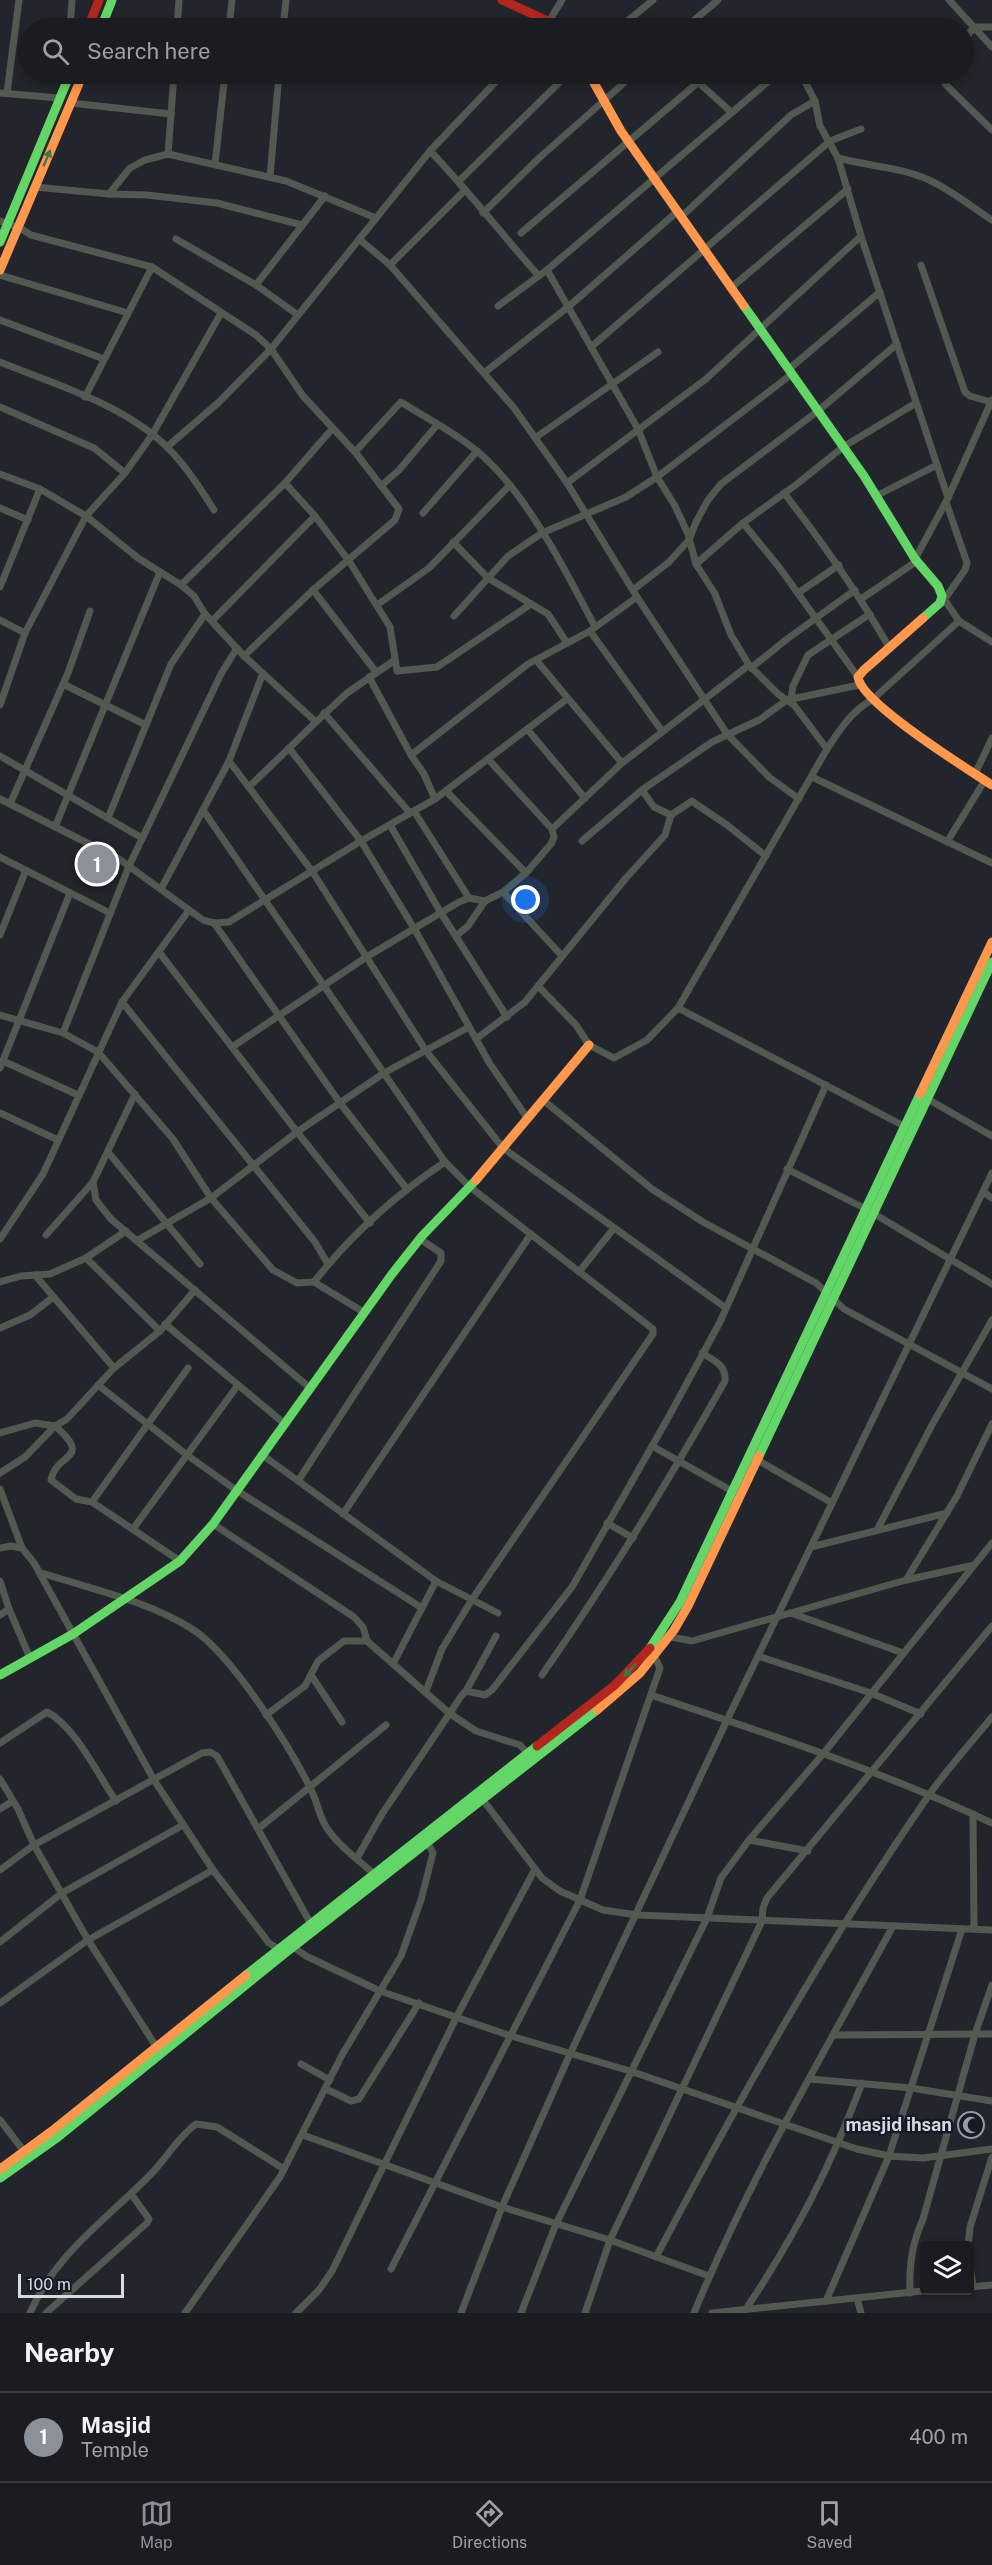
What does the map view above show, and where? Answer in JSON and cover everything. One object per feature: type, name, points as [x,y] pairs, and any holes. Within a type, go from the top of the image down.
[{"type":"main road","points":[[92,18],[99,0]]},
{"type":"main road","points":[[105,18],[112,0]]},
{"type":"main road","points":[[502,0],[536,18]]},
{"type":"main road","points":[[0,242],[4,222],[65,84]]},
{"type":"main road","points":[[0,270],[20,228],[79,84]]},
{"type":"main road","points":[[594,84],[628,141],[843,447],[916,560],[938,586],[943,598],[940,603],[889,647],[859,681],[872,700],[988,782]]},
{"type":"main road","points":[[869,1211],[904,1125],[992,942]]},
{"type":"main road","points":[[286,1948],[311,1924],[620,1692],[687,1606],[752,1457],[869,1211],[992,962]]},
{"type":"main road","points":[[0,1675],[73,1634],[180,1561],[213,1524],[261,1454],[420,1239],[470,1187],[589,1046]]},
{"type":"main road","points":[[665,1636],[732,1491],[752,1457]]},
{"type":"main road","points":[[0,2178],[286,1948],[428,1843],[528,1754],[652,1653]]},
{"type":"main road","points":[[0,2169],[27,2155]]},
{"type":"street","points":[[19,0],[4,93],[59,98]]},
{"type":"street","points":[[71,18],[72,0]]},
{"type":"street","points":[[178,18],[179,0]]},
{"type":"street","points":[[230,18],[232,0]]},
{"type":"street","points":[[284,18],[286,0]]},
{"type":"street","points":[[554,18],[562,0]]},
{"type":"street","points":[[631,18],[653,0]]},
{"type":"street","points":[[697,18],[718,0]]},
{"type":"street","points":[[949,0],[966,18]]},
{"type":"street","points":[[974,27],[992,27]]},
{"type":"street","points":[[974,27],[992,47]]},
{"type":"street","points":[[168,154],[173,84]]},
{"type":"street","points":[[215,164],[224,84]]},
{"type":"street","points":[[270,177],[278,84]]},
{"type":"street","points":[[167,447],[219,402],[271,349],[430,151],[494,84]]},
{"type":"street","points":[[459,181],[558,84]]},
{"type":"street","points":[[483,213],[622,84]]},
{"type":"street","points":[[521,232],[696,84]]},
{"type":"street","points":[[700,84],[731,112]]},
{"type":"street","points":[[498,306],[547,270],[765,84]]},
{"type":"street","points":[[806,84],[815,101],[820,126],[838,158],[967,563],[965,570],[943,598],[959,621],[992,642]]},
{"type":"street","points":[[945,84],[992,130]]},
{"type":"street","points":[[484,373],[568,307],[680,213],[791,115],[815,101]]},
{"type":"street","points":[[71,103],[171,114]]},
{"type":"street","points":[[591,347],[830,141],[861,129]]},
{"type":"street","points":[[430,151],[459,181],[483,213],[539,276]]},
{"type":"street","points":[[109,194],[130,168],[145,160],[168,154],[270,177],[325,196],[376,218]]},
{"type":"street","points":[[838,158],[861,164],[889,167],[930,180],[992,220]]},
{"type":"street","points":[[35,187],[147,195],[217,203],[302,225]]},
{"type":"street","points":[[732,288],[848,189]]},
{"type":"street","points":[[390,265],[465,190]]},
{"type":"street","points":[[256,285],[325,196]]},
{"type":"street","points":[[4,222],[32,235],[152,267],[256,335],[271,349],[303,396],[355,452],[399,509],[395,520],[313,590],[244,656]]},
{"type":"street","points":[[567,483],[706,380],[861,236]]},
{"type":"street","points":[[176,239],[256,285],[298,315]]},
{"type":"street","points":[[359,239],[390,265],[514,408],[567,483],[635,594],[727,734],[769,777],[799,799]]},
{"type":"street","points":[[861,599],[916,560],[947,500],[992,401],[965,393],[921,265]]},
{"type":"street","points":[[85,397],[152,267]]},
{"type":"street","points":[[547,270],[638,429],[657,477],[675,506],[696,564],[715,594],[731,635],[750,667],[794,705],[827,749]]},
{"type":"street","points":[[0,275],[128,313]]},
{"type":"street","points":[[453,616],[508,556],[542,533],[587,516],[626,497],[657,477],[791,372],[880,292]]},
{"type":"street","points":[[0,705],[25,633],[86,516],[125,473],[152,435],[221,313]]},
{"type":"street","points":[[0,320],[104,359]]},
{"type":"street","points":[[411,755],[536,660],[593,629],[635,594],[689,540],[704,508],[721,484],[818,411],[897,344]]},
{"type":"street","points":[[535,438],[658,351]]},
{"type":"street","points":[[0,362],[128,417],[167,447],[195,480],[214,510]]},
{"type":"street","points":[[355,452],[401,402],[477,452],[510,485],[542,533],[570,578],[593,629],[662,731]]},
{"type":"street","points":[[696,564],[743,523],[843,447],[916,403]]},
{"type":"street","points":[[0,407],[94,448],[125,473]]},
{"type":"street","points":[[381,486],[399,470],[437,426]]},
{"type":"street","points":[[181,585],[285,483],[332,429]]},
{"type":"street","points":[[423,513],[477,452]]},
{"type":"street","points":[[876,496],[937,465]]},
{"type":"street","points":[[0,474],[40,489],[86,516],[138,558],[181,585],[194,596],[205,614],[244,656],[316,722]]},
{"type":"street","points":[[285,483],[315,516],[349,561],[377,605],[390,627],[397,671],[437,667],[531,604]]},
{"type":"street","points":[[377,605],[429,568],[510,485]]},
{"type":"street","points":[[0,587],[4,568],[28,520],[40,489]]},
{"type":"street","points":[[784,494],[839,565],[889,647]]},
{"type":"street","points":[[0,508],[28,520]]},
{"type":"street","points":[[212,621],[315,516]]},
{"type":"street","points":[[582,841],[642,790],[712,741],[759,720],[789,700],[859,681],[816,617],[743,523]]},
{"type":"street","points":[[453,542],[488,578],[548,614],[567,643]]},
{"type":"street","points":[[798,593],[839,565]]},
{"type":"street","points":[[55,826],[160,572]]},
{"type":"street","points":[[313,590],[376,672]]},
{"type":"street","points":[[552,829],[622,763],[662,731],[855,590]]},
{"type":"street","points":[[10,804],[63,684],[90,610]]},
{"type":"street","points":[[108,818],[171,664],[205,614]]},
{"type":"street","points":[[789,700],[808,655],[870,614]]},
{"type":"street","points":[[0,620],[25,633]]},
{"type":"street","points":[[538,986],[576,1025],[589,1046],[614,1058],[647,1040],[678,1008],[827,749],[856,712],[959,621]]},
{"type":"street","points":[[63,1033],[129,866],[220,674],[237,648]]},
{"type":"street","points":[[249,787],[324,713],[369,677],[395,660]]},
{"type":"street","points":[[536,660],[622,763]]},
{"type":"street","points":[[160,889],[229,761],[263,673]]},
{"type":"street","points":[[369,677],[411,755],[424,774],[435,799]]},
{"type":"street","points":[[63,684],[146,725]]},
{"type":"street","points":[[0,799],[129,866],[203,920],[214,923],[229,922],[435,799],[567,699]]},
{"type":"street","points":[[324,713],[412,812],[469,898]]},
{"type":"street","points":[[527,729],[585,798]]},
{"type":"street","points":[[975,774],[992,738]]},
{"type":"street","points":[[289,748],[362,841],[490,1064],[528,1119]]},
{"type":"street","points":[[0,756],[142,838]]},
{"type":"street","points":[[456,936],[468,926],[485,901],[503,892],[526,873],[551,844],[554,837],[552,829],[488,759]]},
{"type":"street","points":[[229,761],[312,871],[368,956],[426,1051],[503,1148],[726,1308]]},
{"type":"street","points":[[812,777],[992,863]]},
{"type":"street","points":[[947,842],[988,782]]},
{"type":"street","points":[[642,790],[654,807],[671,815]]},
{"type":"street","points":[[446,791],[526,873]]},
{"type":"street","points":[[476,1039],[525,1002],[626,878],[665,835],[671,815],[692,801],[766,856]]},
{"type":"street","points":[[203,810],[445,1162],[470,1187],[653,1329],[653,1334],[471,1600],[442,1649],[426,1691]]},
{"type":"street","points":[[390,825],[441,913],[507,1017]]},
{"type":"street","points":[[0,857],[110,913]]},
{"type":"street","points":[[0,935],[26,870]]},
{"type":"street","points":[[70,892],[2,1065],[78,1095]]},
{"type":"street","points":[[503,892],[562,957]]},
{"type":"street","points":[[232,1047],[368,956],[441,913],[469,898],[485,901]]},
{"type":"street","points":[[0,1239],[43,1174],[122,1002],[189,910]]},
{"type":"street","points":[[214,923],[340,1103],[406,1188]]},
{"type":"street","points":[[159,952],[370,1223]]},
{"type":"street","points":[[122,1002],[315,1242],[328,1264]]},
{"type":"street","points":[[678,1008],[904,1125]]},
{"type":"street","points":[[0,1015],[63,1033],[98,1052],[173,1139],[211,1198],[273,1270],[297,1283],[314,1282],[365,1314]]},
{"type":"street","points":[[138,1240],[211,1198],[297,1132],[384,1073],[469,1027]]},
{"type":"street","points":[[466,1691],[485,1695],[492,1690],[572,1587],[652,1446],[726,1308],[826,1085]]},
{"type":"street","points":[[46,1235],[93,1182],[135,1094]]},
{"type":"street","points":[[926,1098],[992,1136]]},
{"type":"street","points":[[543,1100],[652,1189],[703,1222],[816,1283],[844,1310],[992,1389]]},
{"type":"street","points":[[0,1113],[58,1140]]},
{"type":"street","points":[[108,1152],[200,1264]]},
{"type":"street","points":[[314,1282],[328,1264],[406,1188],[445,1162]]},
{"type":"street","points":[[787,1169],[869,1211],[992,1284]]},
{"type":"street","points":[[461,2313],[502,2207],[570,2054],[638,1915],[727,1720],[992,1173]]},
{"type":"street","points":[[93,1182],[96,1200],[111,1219],[311,1389]]},
{"type":"street","points":[[983,1192],[992,1198]]},
{"type":"street","points":[[579,1272],[614,1228]]},
{"type":"street","points":[[0,1282],[21,1276],[50,1274],[86,1258],[126,1231]]},
{"type":"street","points":[[344,1514],[531,1234]]},
{"type":"street","points":[[298,1481],[441,1261],[441,1253],[420,1239]]},
{"type":"street","points":[[86,1258],[160,1331]]},
{"type":"street","points":[[35,1275],[52,1298],[114,1368]]},
{"type":"street","points":[[0,1473],[25,1457],[55,1426],[67,1419],[114,1368],[160,1331],[195,1290]]},
{"type":"street","points":[[0,1328],[30,1315],[52,1298]]},
{"type":"street","points":[[877,1530],[992,1320]]},
{"type":"street","points":[[165,1324],[285,1424]]},
{"type":"street","points":[[542,1675],[633,1538],[726,1381],[726,1372],[721,1365],[702,1353]]},
{"type":"street","points":[[92,1502],[188,1368]]},
{"type":"street","points":[[98,1385],[187,1455],[236,1490],[422,1608]]},
{"type":"street","points":[[133,1528],[238,1385]]},
{"type":"street","points":[[0,1424],[1,1432],[35,1423],[55,1426],[70,1439],[72,1444],[71,1453],[52,1475],[51,1480],[76,1498],[92,1502],[180,1561]]},
{"type":"street","points":[[906,1580],[947,1513],[992,1424]]},
{"type":"street","points":[[652,1446],[732,1491]]},
{"type":"street","points":[[261,1454],[436,1581],[498,1613]]},
{"type":"street","points":[[752,1457],[832,1503]]},
{"type":"street","points":[[0,1489],[22,1548],[39,1572],[154,1780],[213,1870],[269,1943],[286,1948],[380,1990],[511,2036],[630,2071],[840,2143],[889,2156],[942,2156],[992,2149]]},
{"type":"street","points":[[811,1546],[947,1513]]},
{"type":"street","points":[[607,1523],[633,1538]]},
{"type":"street","points":[[213,1524],[354,1617],[363,1627],[367,1641],[449,1713],[476,1731],[520,1745],[528,1754]]},
{"type":"street","points":[[521,2313],[556,2224],[707,1918],[722,1878],[748,1840],[823,1754],[992,1543]]},
{"type":"street","points":[[0,1548],[11,1546],[22,1548]]},
{"type":"street","points":[[984,1553],[992,1551]]},
{"type":"street","points":[[665,1636],[692,1641],[906,1580],[974,1565]]},
{"type":"street","points":[[39,1572],[126,1597],[193,1629],[228,1662],[266,1715],[309,1787],[319,1813],[332,1835],[375,1875]]},
{"type":"street","points":[[0,1581],[30,1658]]},
{"type":"street","points":[[393,1664],[436,1581]]},
{"type":"street","points":[[0,1615],[9,1609]]},
{"type":"street","points":[[791,1613],[903,1653]]},
{"type":"street","points":[[585,2313],[610,2240],[762,1921],[767,1898],[992,1626]]},
{"type":"street","points":[[357,1858],[382,1814],[466,1691],[496,1636]]},
{"type":"street","points":[[266,1715],[305,1686],[318,1661],[344,1641],[367,1641]]},
{"type":"street","points":[[391,2269],[580,1899],[660,1668],[652,1653]]},
{"type":"street","points":[[758,1656],[872,1693],[921,1714]]},
{"type":"street","points":[[311,1675],[342,1722]]},
{"type":"street","points":[[651,1695],[930,1793],[989,1822],[992,1814]]},
{"type":"street","points":[[0,1743],[47,1712],[55,1716],[71,1732],[116,1801]]},
{"type":"street","points":[[656,2257],[736,2107],[842,1925],[930,1793],[992,1717]]},
{"type":"street","points":[[258,1829],[386,1725]]},
{"type":"street","points":[[0,1870],[34,1845],[202,1753],[210,1752],[216,1756],[311,1924]]},
{"type":"street","points":[[0,1779],[34,1845],[88,1940],[158,2050]]},
{"type":"street","points":[[481,1796],[542,1878],[560,1891],[603,1910],[638,1915],[992,1930]]},
{"type":"street","points":[[0,1809],[13,1801]]},
{"type":"street","points":[[973,1814],[974,1929]]},
{"type":"street","points":[[0,1942],[62,1893],[183,1825]]},
{"type":"street","points":[[748,1840],[808,1851]]},
{"type":"street","points":[[185,2313],[284,2169],[330,2080],[401,1956],[421,1900],[433,1853],[428,1843]]},
{"type":"street","points":[[296,2313],[319,2290],[332,2271],[457,2016],[535,1869]]},
{"type":"street","points":[[0,2003],[88,1940],[213,1870]]},
{"type":"street","points":[[694,2313],[709,2276],[785,2124],[893,1926]]},
{"type":"street","points":[[826,2301],[889,2156],[962,1929]]},
{"type":"street","points":[[910,2293],[909,2263],[913,2241],[923,2219],[975,2034],[992,1985]]},
{"type":"street","points":[[326,2089],[351,2101],[359,2099],[419,2003]]},
{"type":"street","points":[[834,2035],[992,2034]]},
{"type":"street","points":[[301,2064],[330,2080]]},
{"type":"street","points":[[810,2079],[911,2088],[992,2101]]},
{"type":"street","points":[[746,2309],[801,2222],[840,2143],[862,2083]]},
{"type":"street","points":[[0,2120],[27,2155]]},
{"type":"street","points":[[30,2313],[37,2296],[61,2262],[98,2222],[152,2173],[184,2133],[196,2124],[217,2127],[284,2169]]},
{"type":"street","points":[[303,2135],[502,2207],[610,2240],[709,2276]]},
{"type":"street","points":[[969,2241],[970,2227],[992,2157]]},
{"type":"street","points":[[46,2313],[150,2219],[130,2194]]},
{"type":"street","points":[[974,2287],[992,2285]]},
{"type":"street","points":[[712,2313],[920,2292]]},
{"type":"street","points":[[857,2298],[861,2313]]},
{"type":"traffic: fast","points":[[105,18],[112,0]]},
{"type":"traffic: fast","points":[[0,242],[66,84]]},
{"type":"traffic: fast","points":[[744,306],[864,476],[915,559],[938,586],[942,596],[940,603],[923,618]]},
{"type":"traffic: fast","points":[[759,1456],[992,962]]},
{"type":"traffic: fast","points":[[650,1648],[680,1602],[920,1094]]},
{"type":"traffic: fast","points":[[0,1675],[73,1634],[180,1561],[213,1524],[392,1274],[422,1236],[476,1180]]},
{"type":"traffic: fast","points":[[0,2178],[58,2137],[284,1954],[597,1710]]},
{"type":"traffic: fast","points":[[246,1975],[537,1746]]},
{"type":"traffic: slow","points":[[0,270],[79,84]]},
{"type":"traffic: slow","points":[[595,84],[621,131],[744,306]]},
{"type":"traffic: slow","points":[[923,618],[858,677],[864,688],[895,718],[992,785]]},
{"type":"traffic: slow","points":[[920,1094],[992,942]]},
{"type":"traffic: slow","points":[[476,1180],[589,1045]]},
{"type":"traffic: slow","points":[[597,1710],[640,1673],[674,1630],[688,1606],[759,1456]]},
{"type":"traffic: slow","points":[[0,2169],[52,2131],[246,1975]]},
{"type":"traffic: jam","points":[[92,18],[99,0]]},
{"type":"traffic: jam","points":[[502,0],[541,18]]},
{"type":"traffic: jam","points":[[537,1746],[615,1685],[650,1648]]},
{"type":"place","name":"Masjid","points":[[97,864]]},
{"type":"place","name":"masjid ihsan","points":[[971,2125]]}]
